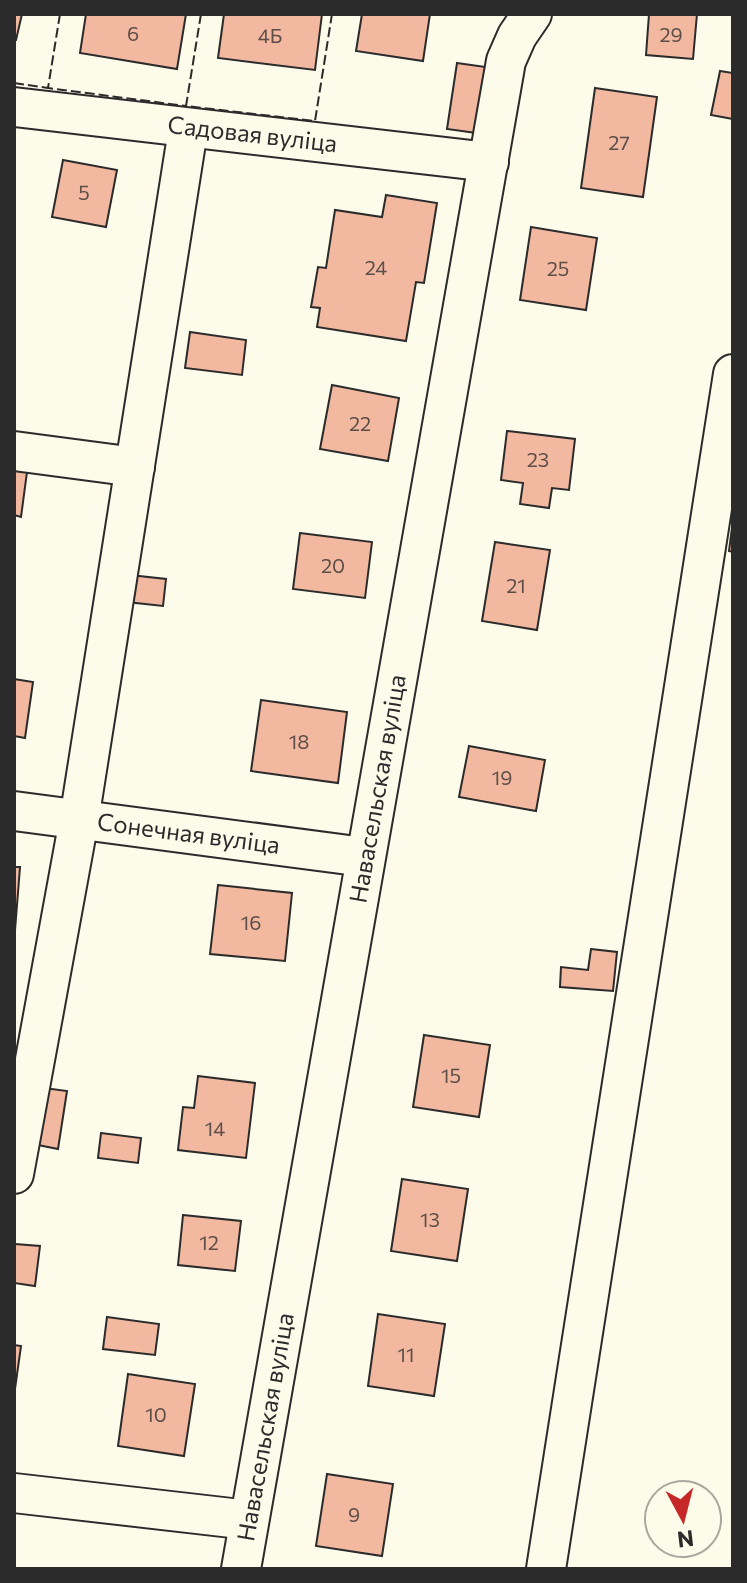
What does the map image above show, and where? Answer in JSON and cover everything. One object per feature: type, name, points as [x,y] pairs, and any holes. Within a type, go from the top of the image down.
[{"type":"street","name":"Навасельская вуліца","points":[[241,1569],[506,61],[517,36],[532,14]]},
{"type":"street","name":"Садовая вуліца","points":[[14,107],[188,130],[489,162]]},
{"type":"street","points":[[15,1161],[79,820],[188,130]]},
{"type":"street","points":[[546,1569],[733,374]]},
{"type":"street","points":[[14,451],[135,467]]},
{"type":"street","name":"Сонечная вуліца","points":[[14,811],[364,857]]},
{"type":"street","points":[[14,1493],[249,1520]]},
{"type":"building","points":[[14,14],[22,14],[16,40],[14,40]]},
{"type":"building","points":[[86,14],[186,14],[177,69],[80,53]]},
{"type":"building","points":[[224,14],[322,14],[315,70],[218,58]]},
{"type":"building","points":[[362,14],[430,14],[423,61],[356,51]]},
{"type":"building","points":[[649,14],[697,14],[693,59],[646,55]]},
{"type":"building","points":[[457,63],[500,69],[491,135],[447,129]]},
{"type":"building","points":[[720,71],[733,73],[733,119],[711,115]]},
{"type":"building","points":[[595,88],[657,97],[643,197],[581,188]]},
{"type":"building","points":[[63,160],[117,170],[106,227],[52,217]]},
{"type":"building","points":[[386,195],[437,203],[424,283],[416,282],[406,341],[317,327],[320,308],[311,307],[318,267],[326,268],[335,210],[382,217]]},
{"type":"building","points":[[531,227],[597,238],[586,310],[520,300]]},
{"type":"building","points":[[190,332],[246,340],[242,375],[185,368]]},
{"type":"building","points":[[332,385],[399,398],[388,461],[320,449]]},
{"type":"building","points":[[507,431],[575,439],[569,490],[552,488],[549,508],[520,504],[523,483],[501,480]]},
{"type":"building","points":[[14,470],[27,472],[21,517],[14,515]]},
{"type":"building","points":[[733,520],[733,552],[729,551]]},
{"type":"building","points":[[300,533],[372,542],[365,598],[293,589]]},
{"type":"building","points":[[495,542],[550,550],[537,630],[482,621]]},
{"type":"building","points":[[130,575],[166,579],[163,606],[127,602]]},
{"type":"building","points":[[14,679],[33,682],[25,738],[14,736]]},
{"type":"building","points":[[261,700],[347,712],[338,783],[251,771]]},
{"type":"building","points":[[469,746],[545,760],[536,811],[459,797]]},
{"type":"building","points":[[14,867],[20,867],[14,943]]},
{"type":"building","points":[[218,885],[292,893],[285,961],[210,954]]},
{"type":"building","points":[[591,949],[617,952],[613,991],[560,987],[561,967],[588,970]]},
{"type":"building","points":[[424,1035],[490,1045],[479,1117],[413,1107]]},
{"type":"building","points":[[198,1076],[255,1083],[246,1158],[178,1150],[183,1107],[194,1108]]},
{"type":"building","points":[[37,1087],[67,1091],[58,1149],[28,1143]]},
{"type":"building","points":[[101,1133],[141,1138],[138,1163],[98,1158]]},
{"type":"building","points":[[402,1179],[468,1189],[457,1261],[391,1251]]},
{"type":"building","points":[[183,1215],[241,1221],[235,1271],[178,1265]]},
{"type":"building","points":[[15,1244],[40,1246],[35,1286],[14,1283]]},
{"type":"building","points":[[378,1314],[445,1324],[434,1396],[368,1386]]},
{"type":"building","points":[[107,1317],[159,1324],[155,1355],[103,1349]]},
{"type":"building","points":[[14,1345],[21,1346],[14,1396]]},
{"type":"building","points":[[128,1374],[195,1384],[184,1456],[118,1446]]},
{"type":"building","points":[[327,1474],[393,1484],[382,1556],[316,1546]]},
{"type":"fence","points":[[60,14],[48,88],[186,106]]},
{"type":"fence","points":[[201,14],[186,106],[315,121],[332,14]]},
{"type":"fence","points":[[14,83],[48,88]]}]
